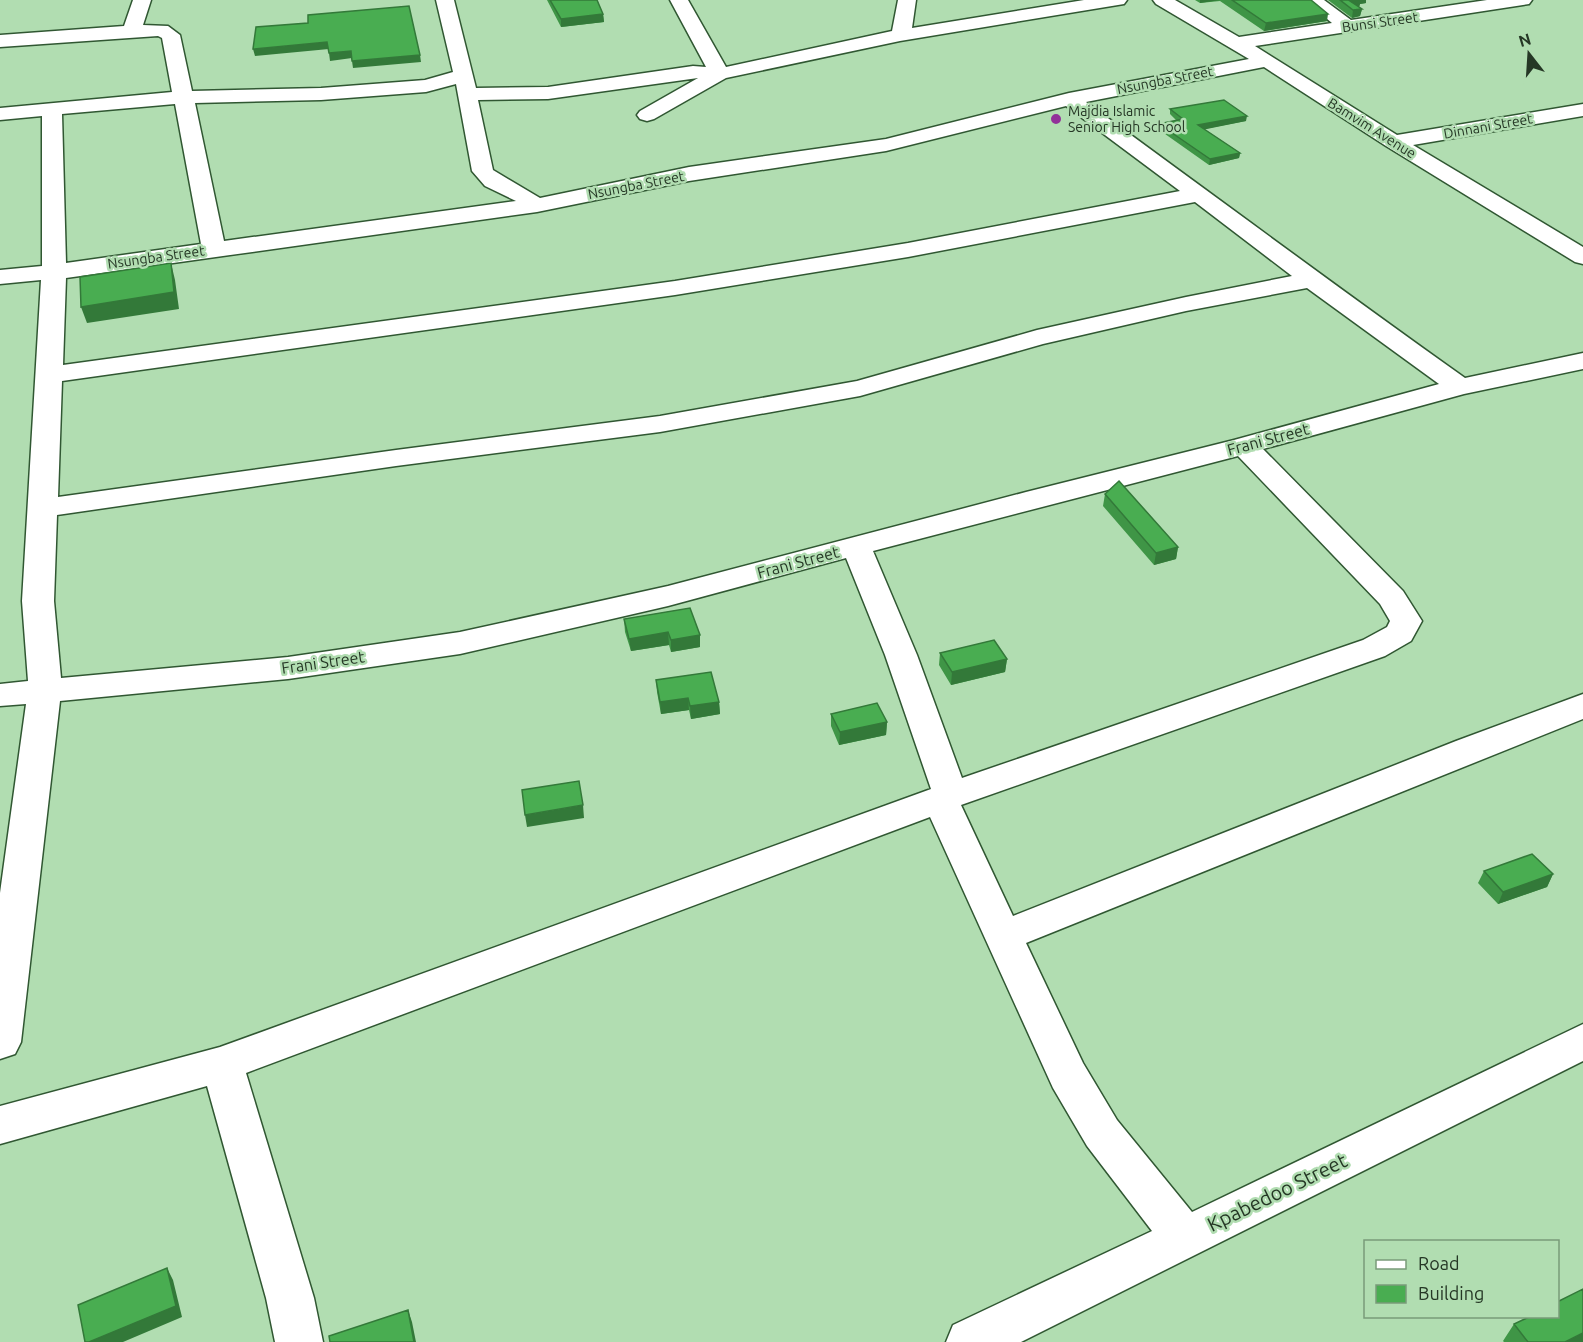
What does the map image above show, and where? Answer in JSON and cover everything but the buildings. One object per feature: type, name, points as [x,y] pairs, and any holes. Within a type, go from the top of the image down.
[{"type":"street","points":[[131,31],[142,0]]},
{"type":"street","points":[[445,0],[483,175],[491,182],[513,190],[537,205]]},
{"type":"street","points":[[679,0],[720,74]]},
{"type":"street","points":[[900,35],[907,0]]},
{"type":"street","points":[[0,114],[182,98],[321,94],[426,86],[465,85],[548,93],[693,72],[720,74],[900,35],[1118,0]]},
{"type":"street","name":"Bamvim Avenue","points":[[1162,0],[1267,61],[1393,142],[1583,257]]},
{"type":"street","points":[[1313,0],[1347,26]]},
{"type":"street","name":"Bunsi Street","points":[[1237,43],[1523,0]]},
{"type":"street","points":[[0,41],[131,31],[161,30],[171,35],[214,249]]},
{"type":"street","name":"Nsungba Street","points":[[0,277],[54,272],[537,205],[689,174],[886,145],[1069,99],[1267,61]]},
{"type":"street","points":[[647,115],[720,74]]},
{"type":"street","points":[[1069,99],[1311,280],[1460,387]]},
{"type":"street","points":[[0,1042],[45,690],[38,601],[54,272],[52,110]]},
{"type":"street","points":[[1573,111],[1583,124]]},
{"type":"street","name":"Dinnani Street","points":[[1393,142],[1573,111]]},
{"type":"street","points":[[48,375],[687,286],[908,250],[1199,194]]},
{"type":"street","points":[[43,508],[396,458],[660,424],[861,388],[1037,338],[1186,304],[1311,280]]},
{"type":"street","name":"Frani Street","points":[[0,695],[288,668],[460,643],[668,596],[1244,446],[1460,387],[1583,361]]},
{"type":"street","points":[[0,1125],[222,1064],[946,797],[1374,648],[1400,634],[1406,621],[1392,598],[1244,446]]},
{"type":"street","points":[[856,546],[901,655],[946,797],[1004,936],[1068,1075],[1102,1133],[1185,1238]]},
{"type":"street","points":[[1004,936],[1457,754],[1583,706]]},
{"type":"street","name":"Kpabedoo Street","points":[[970,1342],[1583,1041]]},
{"type":"street","points":[[222,1064],[290,1298],[299,1342]]},
{"type":"place","name":"Majdia Islamic Senior High School","points":[[1056,119]]}]
